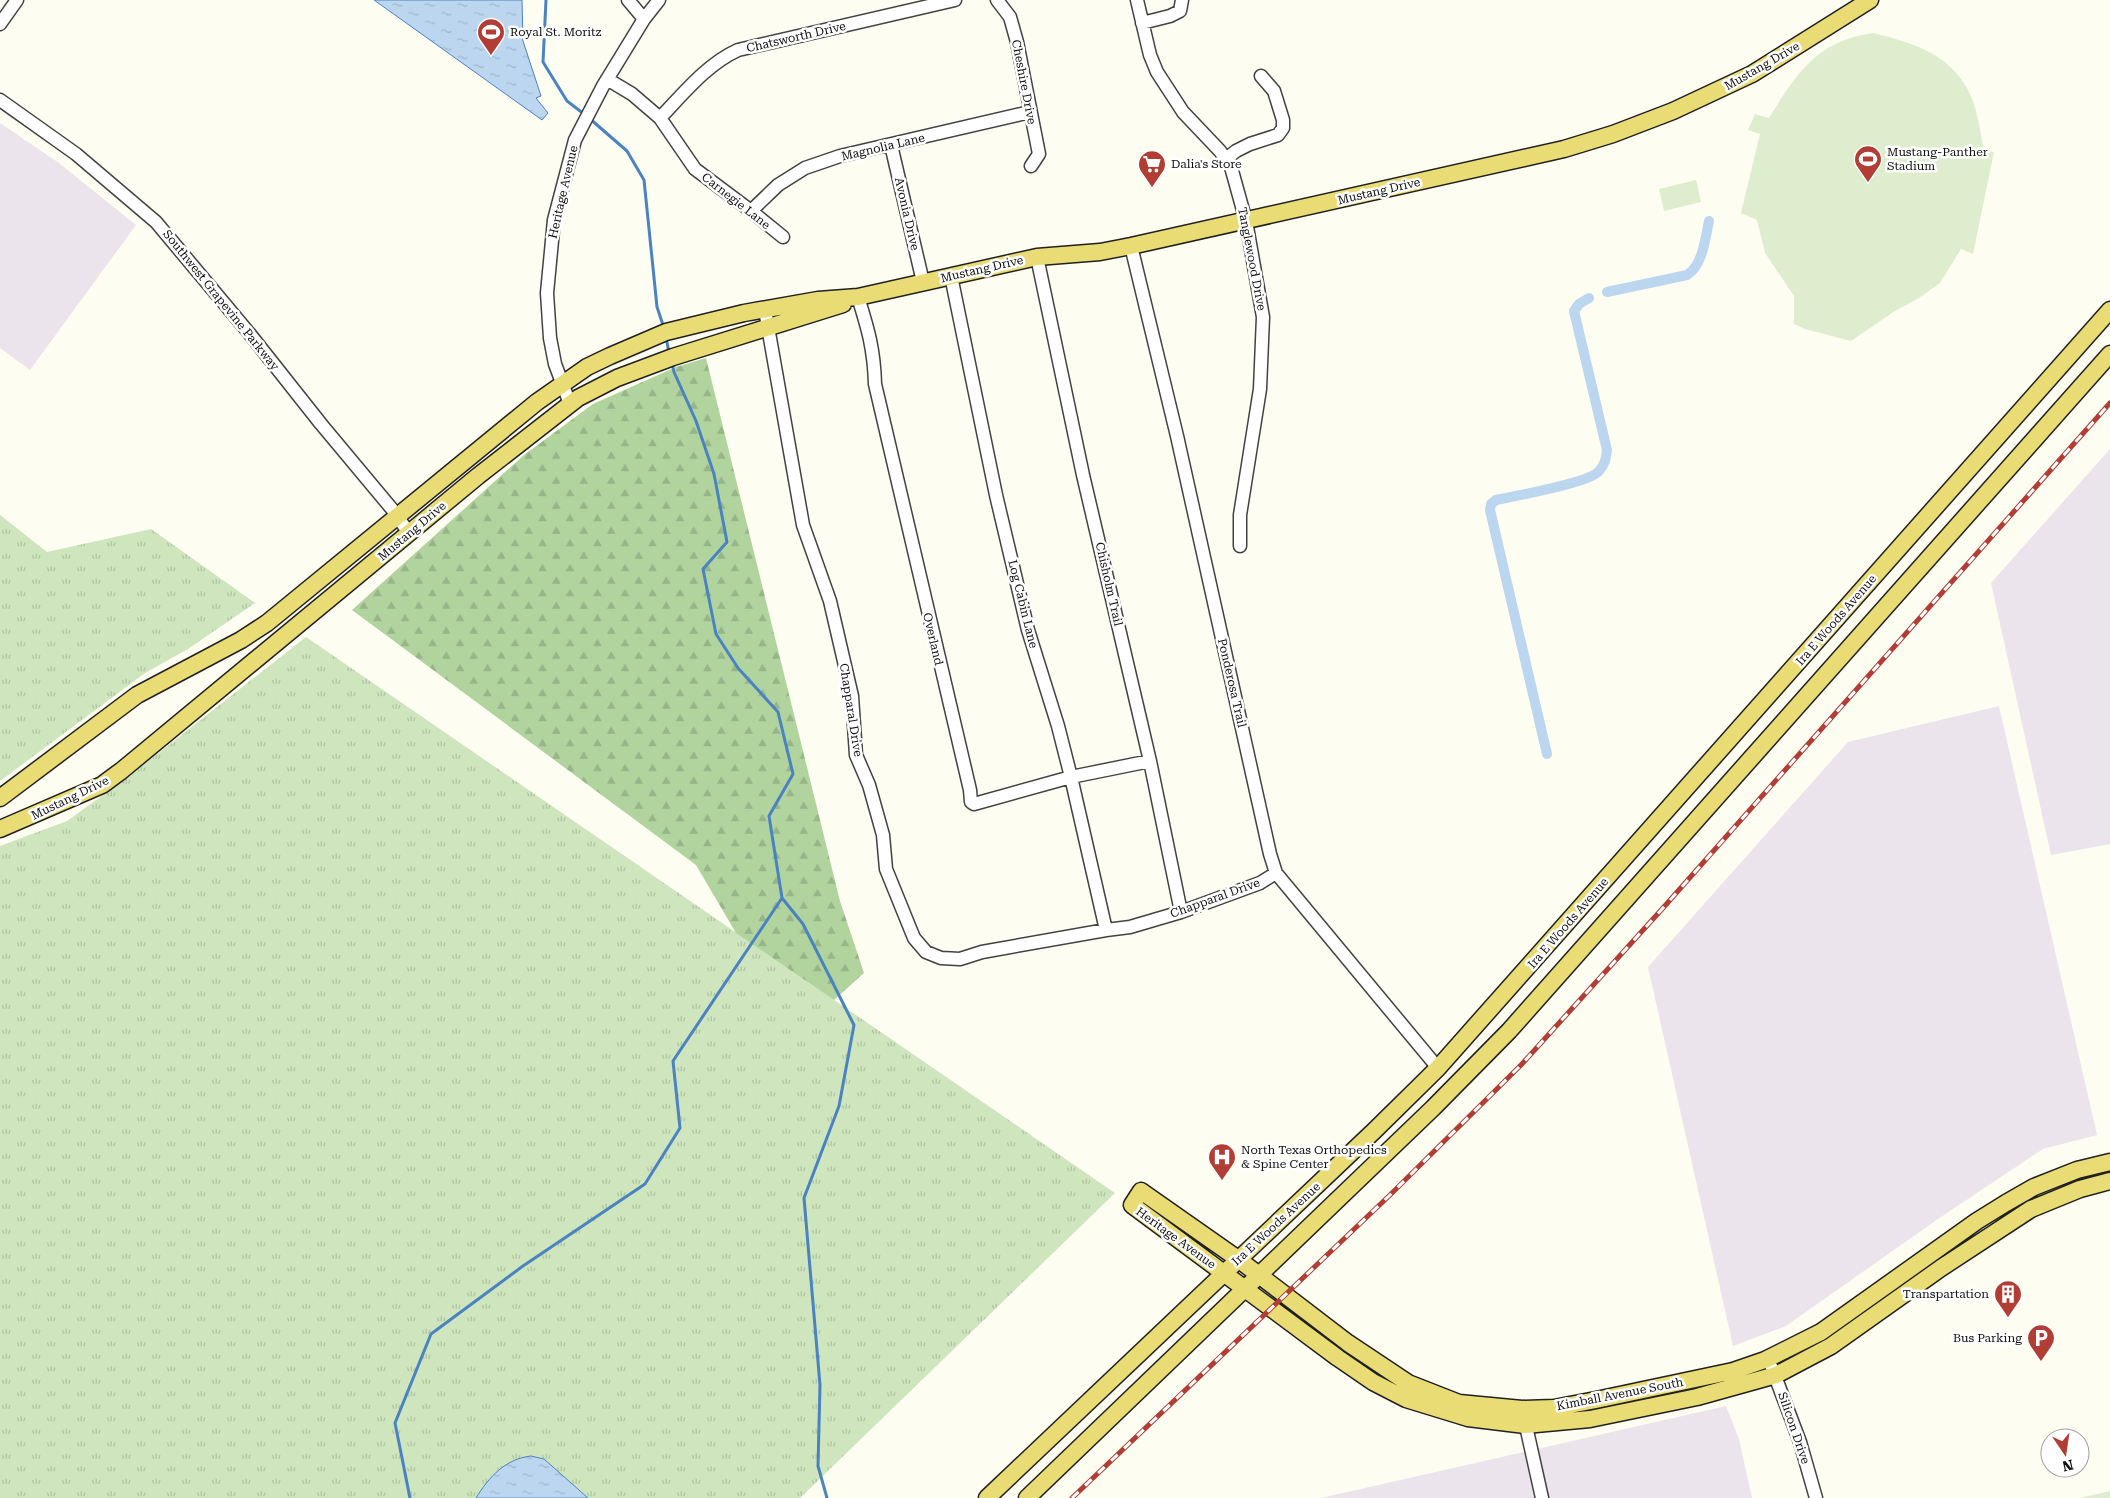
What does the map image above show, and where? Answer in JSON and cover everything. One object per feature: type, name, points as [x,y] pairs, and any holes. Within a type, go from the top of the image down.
[{"type":"main road","name":"Mustang Drive","points":[[0,798],[137,695],[241,640],[267,623],[398,517],[468,457],[562,384],[587,367],[666,332],[706,321],[818,300],[858,297],[1037,257],[1100,252],[1131,246],[1564,150],[1640,125],[1712,94],[1752,74],[1870,0]]},
{"type":"main road","name":"Mustang Drive","points":[[0,830],[102,786],[570,404],[625,375],[673,357],[839,306],[858,297]]},
{"type":"main road","name":"Ira E Woods Avenue","points":[[987,1498],[1438,1068],[2110,310]]},
{"type":"main road","name":"Ira E Woods Avenue","points":[[1027,1498],[1433,1108],[1503,1038],[2110,354]]},
{"type":"main road","points":[[1586,902],[1607,922]]},
{"type":"main road","name":"Kimball Avenue South","points":[[1245,1289],[1373,1382],[1460,1403],[1522,1409],[1554,1408],[1732,1371],[1768,1359],[1821,1332],[1977,1221],[2034,1187],[2110,1162]]},
{"type":"main road","points":[[2091,1167],[2103,1183]]},
{"type":"main road","name":"Kimball Avenue South","points":[[1258,1275],[1348,1343],[1404,1389],[1468,1418],[1526,1425],[1590,1419],[1697,1397],[1776,1375],[1830,1346],[2031,1208],[2080,1189],[2103,1183]]},
{"type":"main road","name":"Heritage Avenue","points":[[1245,1289],[1132,1205],[1141,1191],[1258,1275]]},
{"type":"main road","points":[[1921,1260],[1933,1274]]},
{"type":"street","points":[[0,24],[17,0]]},
{"type":"street","points":[[628,0],[644,19]]},
{"type":"street","name":"Heritage Avenue","points":[[570,404],[562,384],[550,338],[547,293],[554,220],[575,140],[607,79],[644,19],[659,0]]},
{"type":"street","name":"Chatsworth Drive","points":[[660,118],[700,77],[717,63],[738,50],[956,0]]},
{"type":"street","name":"Cheshire Drive","points":[[997,0],[1010,17],[1039,154],[1031,166]]},
{"type":"street","name":"Tanglewood Drive","points":[[1137,0],[1150,55],[1166,88],[1183,112],[1231,167],[1246,221],[1263,317],[1260,390],[1240,515],[1240,546]]},
{"type":"street","points":[[1142,23],[1170,16],[1180,11],[1182,0]]},
{"type":"street","points":[[1226,159],[1250,144],[1278,135],[1283,128],[1283,120],[1274,91],[1261,76]]},
{"type":"street","name":"Carnegie Lane","points":[[607,79],[632,94],[660,118],[695,169],[751,210],[783,238]]},
{"type":"street","name":"Southwest Grapevine Parkway","points":[[0,100],[76,154],[156,222],[249,333],[398,517],[409,534]]},
{"type":"street","name":"Magnolia Lane","points":[[751,210],[778,185],[804,168],[840,156],[1030,112]]},
{"type":"street","name":"Avonia Drive","points":[[891,145],[923,282]]},
{"type":"street","name":"Ponderosa Trail","points":[[1131,246],[1179,446],[1270,854],[1276,873],[1438,1068]]},
{"type":"street","name":"Chisholm Trail","points":[[1037,257],[1084,475],[1150,761],[1181,912]]},
{"type":"street","name":"Log Cabin Lane","points":[[952,276],[998,505],[1028,630],[1058,726],[1071,777],[1106,930]]},
{"type":"street","name":"Overland","points":[[858,297],[874,354],[875,384],[970,790],[971,802],[974,804],[1071,777],[1150,761]]},
{"type":"street","name":"Chapparal Drive","points":[[765,310],[803,525],[830,601],[852,696],[856,755],[869,785],[883,835],[886,869],[914,938],[926,952],[942,958],[960,959],[982,952],[1130,927],[1181,912],[1260,883],[1276,873]]},
{"type":"street","name":"Silicon Drive","points":[[1768,1359],[1776,1375],[1800,1442],[1816,1498]]},
{"type":"street","points":[[1522,1409],[1542,1498]]},
{"type":"shaded area","points":[[0,123],[59,163],[136,225],[30,370],[0,348]]},
{"type":"shaded area","points":[[2110,449],[2110,844],[2051,855],[1991,583]]},
{"type":"shaded area","points":[[1999,706],[2097,1135],[2043,1149],[1938,1219],[1786,1326],[1733,1346],[1648,967],[1848,742]]},
{"type":"shaded area","points":[[1726,1406],[1739,1439],[1752,1498],[1321,1498]]},
{"type":"green space","name":"Mustang-Panther Stadium","points":[[1873,33],[1917,46],[1930,52],[1953,69],[1962,80],[1973,101],[1984,150],[1994,152],[1973,254],[1961,249],[1940,283],[1851,341],[1805,329],[1794,324],[1794,296],[1765,253],[1757,220],[1741,213],[1760,134],[1748,130],[1755,114],[1769,118],[1799,74],[1823,51],[1837,43]]},
{"type":"green space","points":[[1696,180],[1701,202],[1664,211],[1659,189]]},
{"type":"green space","points":[[706,358],[840,901],[864,973],[834,1000],[736,933],[696,865],[352,610],[524,455],[593,404],[676,367]]},
{"type":"green space","points":[[0,515],[47,552],[151,529],[255,603],[188,649],[145,673],[0,781]]},
{"type":"green space","points":[[306,637],[1115,1193],[800,1498],[0,1498],[0,846],[67,821],[132,774]]},
{"type":"green space","points":[[2110,1491],[2110,1498],[2080,1498]]},
{"type":"water","name":"Royal St. Moritz","points":[[374,0],[522,0],[523,41],[541,96],[536,98],[548,113],[542,120]]},
{"type":"water","points":[[531,1456],[544,1459],[588,1498],[476,1498],[486,1483],[499,1470],[513,1461]]},
{"type":"waterway","points":[[546,0],[543,62],[567,101],[584,114]]},
{"type":"waterway","points":[[589,118],[627,151],[644,180],[657,307],[664,328]]},
{"type":"waterway","points":[[1607,292],[1687,275],[1697,265],[1700,258],[1709,221]]},
{"type":"waterway","points":[[1547,754],[1490,510],[1491,504],[1496,500],[1582,480],[1593,476],[1604,464],[1607,450],[1574,311],[1579,304],[1589,298]]},
{"type":"waterway","points":[[666,337],[669,353]]},
{"type":"waterway","points":[[410,1498],[395,1423],[431,1334],[523,1266],[645,1184],[680,1128],[673,1061],[782,898],[769,816],[793,774],[778,712],[738,668],[716,634],[703,569],[727,542],[714,474],[696,421],[672,364]]},
{"type":"waterway","points":[[782,898],[803,924],[854,1025],[839,1106],[804,1198],[820,1385],[818,1466],[827,1498]]},
{"type":"railway","points":[[1072,1498],[1390,1195],[1521,1065],[1663,908],[2110,403]]},
{"type":"place","name":"Royal St. Moritz","points":[[491,56]]},
{"type":"place","name":"Mustang-Panther Stadium","points":[[1868,183]]},
{"type":"place","name":"Dalia's Store","points":[[1152,188]]},
{"type":"place","name":"North Texas Orthopedics & Spine Center","points":[[1222,1181]]},
{"type":"place","name":"Transpartation","points":[[2008,1318]]},
{"type":"place","name":"Bus Parking","points":[[2041,1362]]}]
